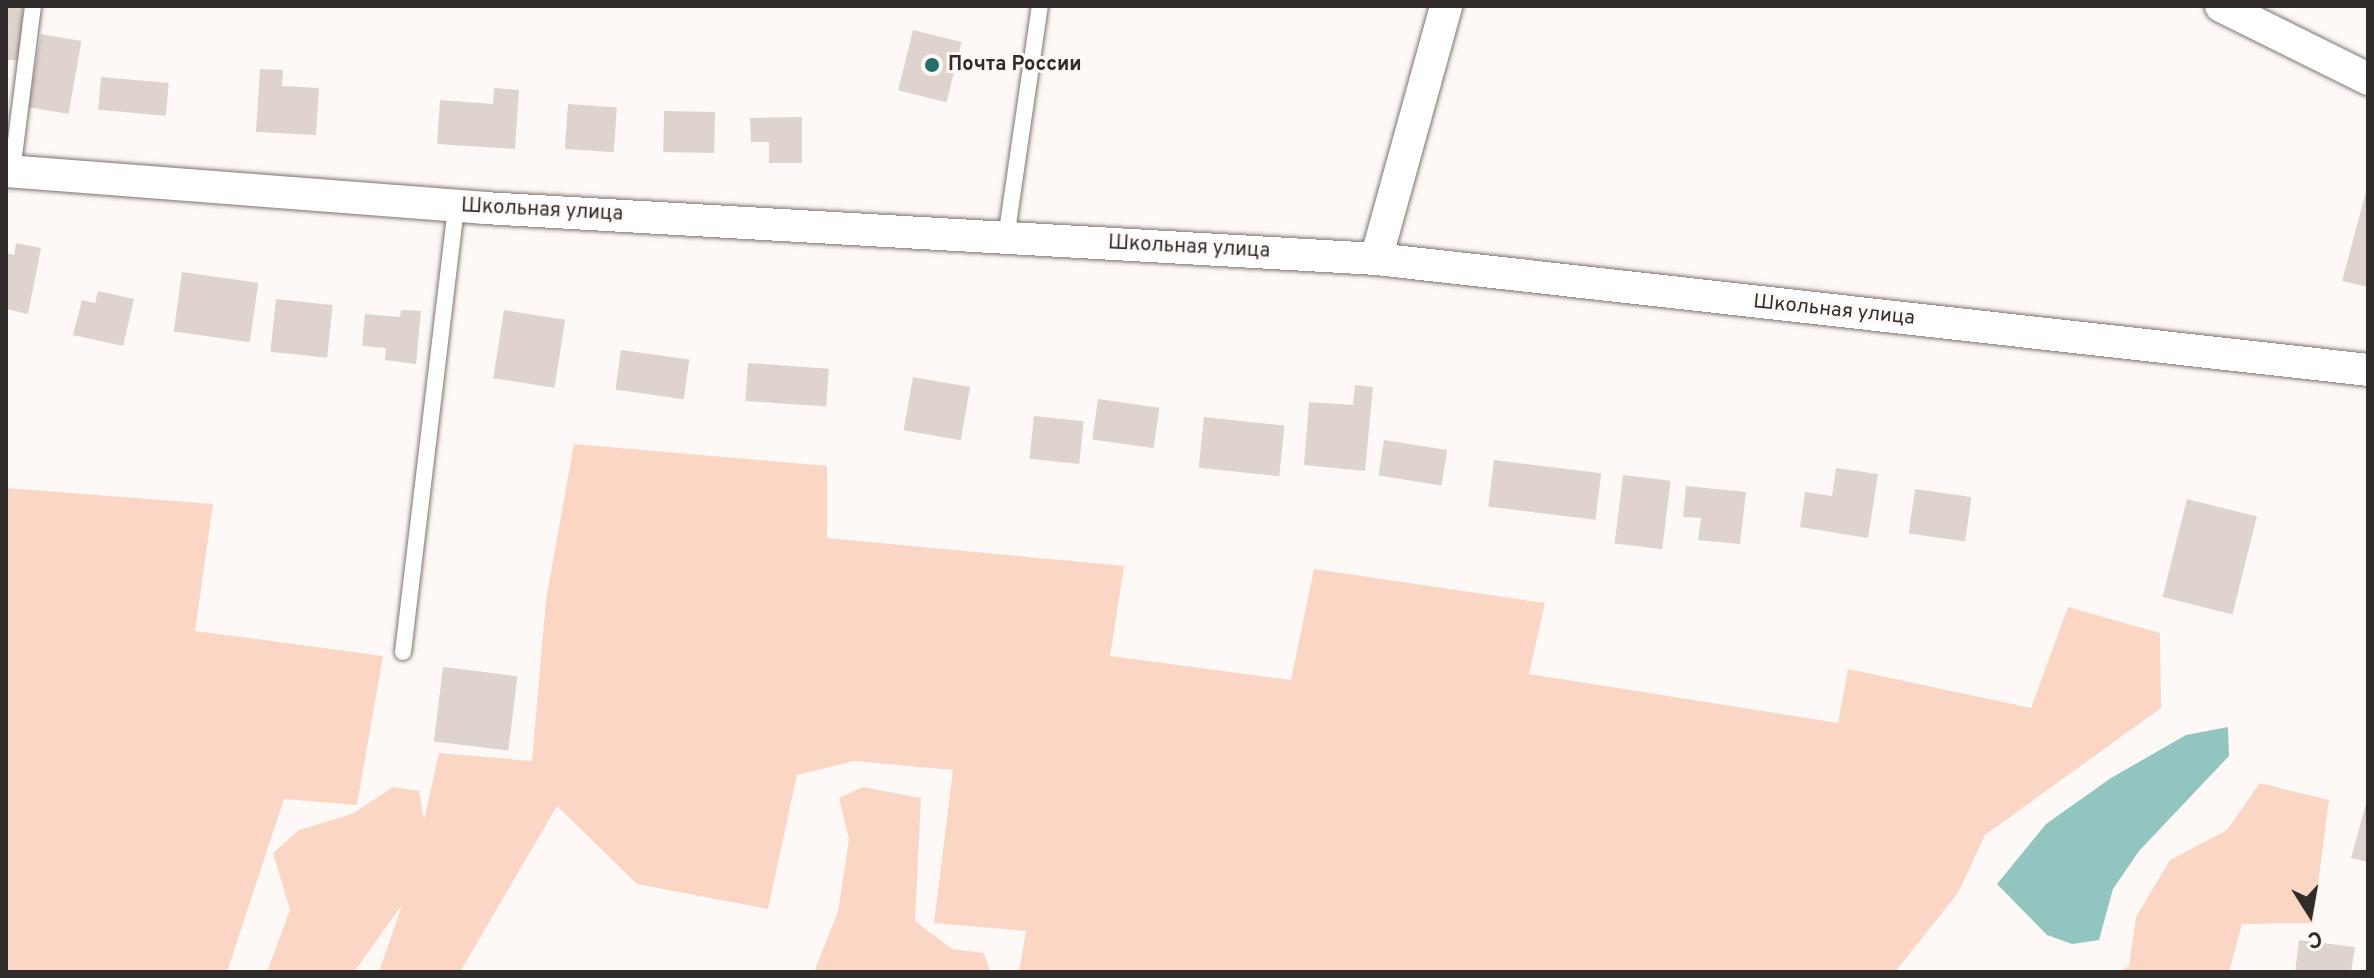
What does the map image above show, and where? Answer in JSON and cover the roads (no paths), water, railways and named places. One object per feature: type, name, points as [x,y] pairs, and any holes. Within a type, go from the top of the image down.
[{"type":"street","points":[[1376,259],[1446,6]]},
{"type":"street","points":[[2221,6],[2368,79]]},
{"type":"street","name":"Школьная улица","points":[[9,172],[456,206],[1376,259],[2368,370]]},
{"type":"lane","points":[[9,172],[33,6]]},
{"type":"lane","points":[[1006,238],[1040,6]]},
{"type":"lane","points":[[403,652],[456,206]]},
{"type":"water","points":[[2228,727],[2229,756],[2139,851],[2113,889],[2099,940],[2072,944],[2047,935],[1997,884],[2046,824],[2111,778],[2186,735]]},
{"type":"place","name":"Почта России","points":[[932,65]]}]
